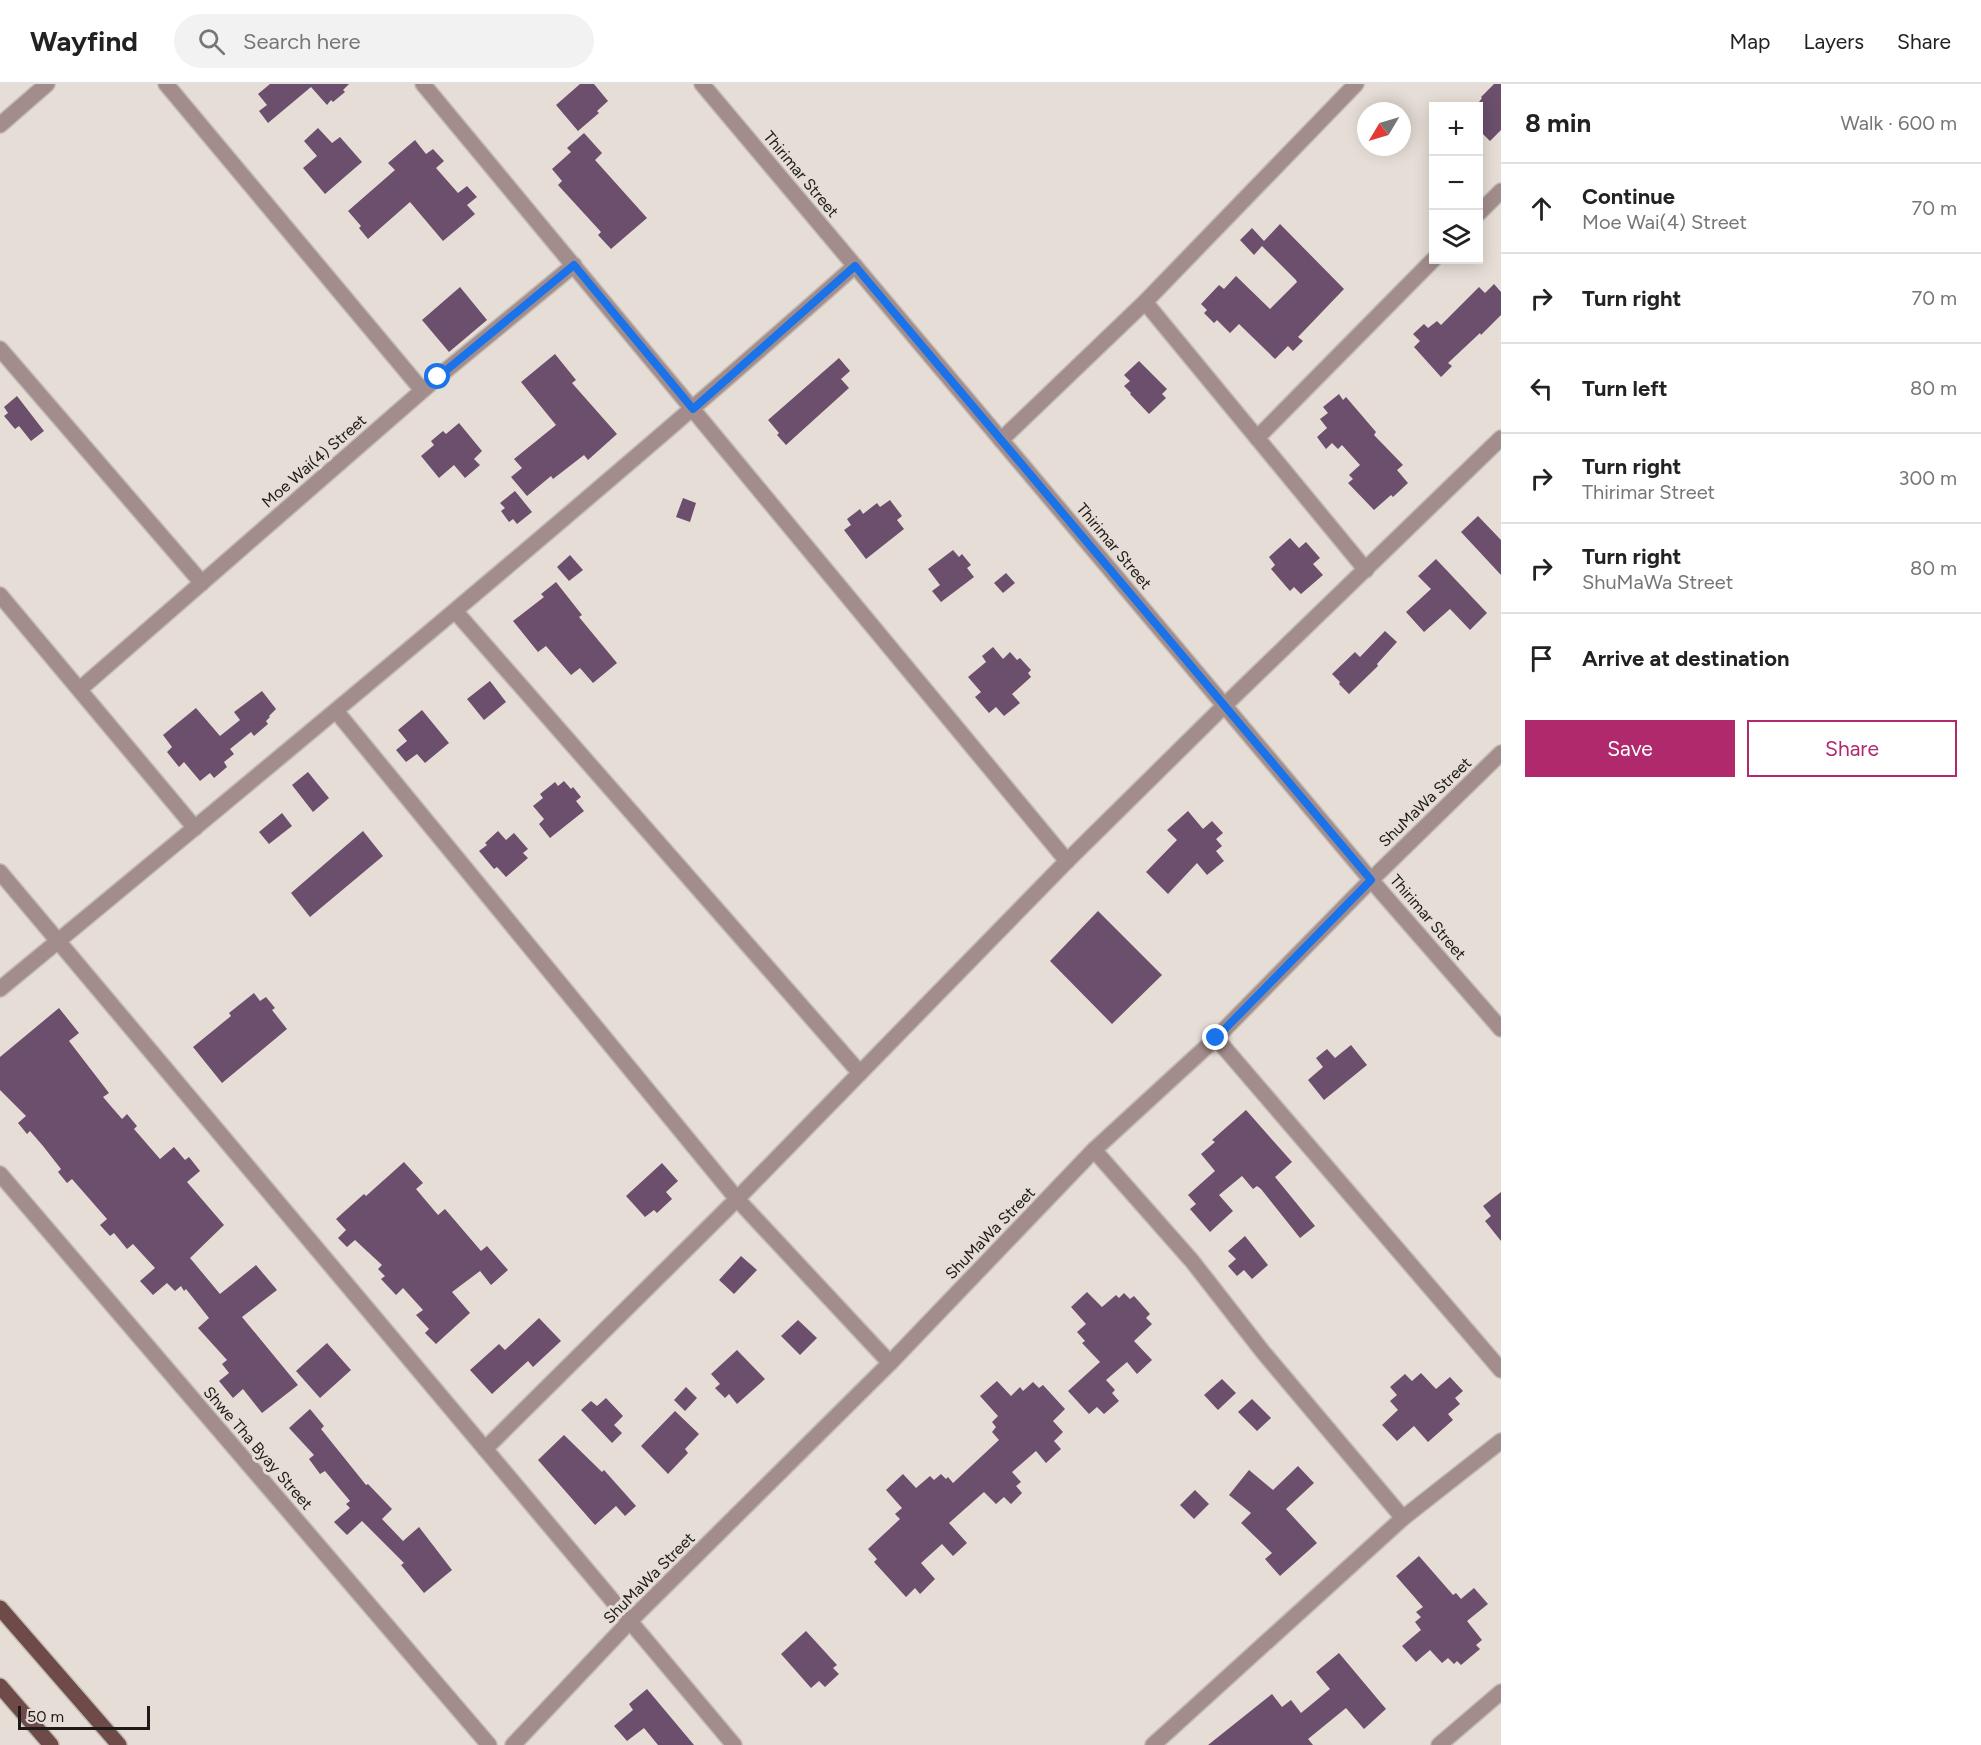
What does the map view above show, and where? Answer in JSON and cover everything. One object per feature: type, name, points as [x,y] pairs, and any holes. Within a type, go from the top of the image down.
[{"type":"main road","points":[[0,1608],[119,1745]]},
{"type":"main road","points":[[0,1686],[51,1745]]},
{"type":"street","points":[[0,125],[47,84]]},
{"type":"street","points":[[166,84],[422,390]]},
{"type":"street","points":[[423,84],[1067,861]]},
{"type":"street","name":"Thirimar Street","points":[[702,84],[1371,880],[1501,1029]]},
{"type":"street","points":[[1002,440],[1145,302],[1356,84]]},
{"type":"street","points":[[1483,210],[1501,191]]},
{"type":"street","points":[[1257,438],[1429,264]]},
{"type":"street","name":"Moe Wai(4) Street","points":[[80,689],[422,390],[574,265]]},
{"type":"street","points":[[0,989],[336,711],[693,409],[855,266]]},
{"type":"street","points":[[1145,302],[1366,570]]},
{"type":"street","points":[[0,349],[202,583]]},
{"type":"street","points":[[485,1449],[737,1199],[1067,861],[1501,438]]},
{"type":"street","points":[[0,595],[195,828]]},
{"type":"street","points":[[454,611],[860,1074]]},
{"type":"street","points":[[336,711],[737,1199],[890,1363]]},
{"type":"street","name":"ShuMaWa Street","points":[[513,1745],[630,1621],[890,1363],[1094,1150],[1216,1038],[1371,880],[1501,753]]},
{"type":"street","points":[[0,872],[734,1745]]},
{"type":"street","points":[[1216,1038],[1501,1370]]},
{"type":"street","points":[[1094,1150],[1192,1261],[1263,1352],[1403,1518]]},
{"type":"street","name":"Shwe Tha Byay Street","points":[[0,1174],[489,1745]]},
{"type":"street","points":[[1153,1745],[1403,1518],[1501,1442]]},
{"type":"street","points":[[1439,1745],[1501,1692]]},
{"type":"building","points":[[270,84],[349,84],[343,90],[345,92],[327,105],[311,87],[268,123],[259,111],[267,105],[258,94]]},
{"type":"building","points":[[580,84],[594,84],[608,101],[597,111],[599,113],[578,131],[556,105]]},
{"type":"building","points":[[1494,84],[1501,84],[1501,130],[1490,141],[1483,134],[1483,102],[1479,102]]},
{"type":"building","points":[[318,128],[332,143],[340,137],[362,162],[325,194],[303,168],[317,156],[304,141]]},
{"type":"building","points":[[584,133],[602,153],[595,160],[647,218],[611,249],[598,235],[601,232],[558,185],[562,181],[552,169],[571,152],[567,148]]},
{"type":"building","points":[[415,140],[426,154],[433,149],[444,161],[436,168],[458,193],[467,186],[477,197],[467,205],[475,214],[443,241],[410,202],[368,239],[359,228],[361,226],[348,211],[395,170],[388,163]]},
{"type":"building","points":[[1280,224],[1344,289],[1298,337],[1303,341],[1293,351],[1288,346],[1275,359],[1239,324],[1230,333],[1217,320],[1214,323],[1204,313],[1207,310],[1201,304],[1219,285],[1224,289],[1236,276],[1270,309],[1297,282],[1262,246],[1254,255],[1240,240],[1252,228],[1264,241]]},
{"type":"building","points":[[1494,284],[1501,292],[1501,315],[1448,363],[1452,366],[1441,377],[1414,347],[1420,341],[1413,334],[1424,324],[1428,328],[1437,321],[1441,325],[1479,287],[1485,293]]},
{"type":"building","points":[[460,287],[487,320],[449,352],[422,320]]},
{"type":"building","points":[[555,354],[576,380],[572,383],[617,434],[588,460],[584,455],[553,479],[551,476],[527,496],[511,477],[522,468],[514,459],[556,425],[521,382]]},
{"type":"building","points":[[839,358],[850,371],[841,379],[849,388],[786,445],[768,420]]},
{"type":"building","points":[[1139,361],[1167,389],[1162,394],[1166,398],[1149,414],[1124,386],[1130,381],[1124,375]]},
{"type":"building","points":[[1339,394],[1343,400],[1346,397],[1376,432],[1374,435],[1403,465],[1397,470],[1408,483],[1374,510],[1348,483],[1353,479],[1349,475],[1360,465],[1342,445],[1338,449],[1332,443],[1326,449],[1317,437],[1327,428],[1320,419],[1328,413],[1323,407]]},
{"type":"building","points":[[17,396],[44,431],[31,441],[19,426],[15,429],[4,416],[8,413],[4,407]]},
{"type":"building","points":[[459,423],[482,451],[474,459],[480,465],[465,478],[454,465],[439,478],[421,456],[434,445],[431,441],[443,431],[446,434]]},
{"type":"building","points":[[515,491],[532,512],[517,524],[513,519],[509,522],[501,511],[505,508],[500,503]]},
{"type":"building","points":[[683,498],[696,503],[690,522],[676,517]]},
{"type":"building","points":[[890,500],[902,516],[897,520],[904,529],[866,559],[844,530],[851,525],[847,519],[860,509],[863,514],[877,503],[880,507]]},
{"type":"building","points":[[1478,516],[1501,540],[1501,575],[1461,532]]},
{"type":"building","points":[[1290,538],[1299,548],[1306,542],[1320,558],[1313,564],[1323,575],[1301,594],[1294,587],[1290,591],[1271,569],[1275,565],[1269,557]]},
{"type":"building","points":[[953,550],[959,557],[962,554],[971,565],[967,568],[974,577],[941,602],[932,591],[940,585],[928,569]]},
{"type":"building","points":[[570,555],[583,570],[569,581],[557,567]]},
{"type":"building","points":[[1436,559],[1487,613],[1470,630],[1450,609],[1424,632],[1406,612],[1431,589],[1418,576]]},
{"type":"building","points":[[1006,573],[1015,583],[1003,593],[994,583]]},
{"type":"building","points":[[556,582],[582,615],[579,617],[617,663],[593,683],[580,668],[571,675],[546,646],[538,652],[513,621],[544,597],[541,594]]},
{"type":"building","points":[[1385,631],[1397,642],[1377,664],[1378,666],[1349,694],[1332,674],[1355,652],[1360,657]]},
{"type":"building","points":[[993,647],[1003,659],[1010,652],[1017,660],[1020,658],[1031,670],[1028,673],[1031,677],[1012,694],[1020,703],[1004,716],[996,707],[989,713],[975,697],[981,692],[968,677],[986,662],[982,656]]},
{"type":"building","points":[[490,681],[506,702],[484,720],[467,699]]},
{"type":"building","points":[[262,691],[276,709],[266,721],[268,724],[254,736],[251,732],[230,749],[234,754],[224,762],[227,767],[214,778],[210,773],[200,781],[184,762],[179,767],[167,752],[172,747],[163,735],[196,708],[220,736],[240,720],[234,712]]},
{"type":"building","points":[[422,710],[449,743],[425,763],[417,754],[406,762],[396,750],[407,741],[398,730]]},
{"type":"building","points":[[308,772],[329,798],[313,812],[292,785]]},
{"type":"building","points":[[564,781],[581,797],[576,801],[584,811],[550,838],[539,824],[544,819],[533,806],[543,798],[540,794],[555,782],[558,786]]},
{"type":"building","points":[[1188,811],[1203,829],[1212,821],[1223,833],[1216,839],[1222,846],[1216,851],[1224,861],[1207,875],[1197,863],[1168,894],[1146,872],[1177,840],[1167,830]]},
{"type":"building","points":[[282,813],[292,826],[269,844],[259,832]]},
{"type":"building","points":[[363,831],[383,856],[310,917],[291,893]]},
{"type":"building","points":[[498,831],[506,840],[514,833],[528,849],[523,853],[528,858],[506,877],[497,867],[494,869],[479,851]]},
{"type":"building","points":[[1098,911],[1162,975],[1112,1024],[1050,961]]},
{"type":"building","points":[[254,993],[260,1001],[266,997],[275,1008],[272,1010],[287,1029],[222,1083],[193,1047],[231,1016],[229,1013]]},
{"type":"building","points":[[59,1008],[79,1033],[69,1041],[109,1093],[103,1097],[122,1119],[127,1114],[137,1126],[134,1129],[160,1159],[174,1147],[185,1160],[189,1157],[200,1171],[187,1182],[224,1225],[190,1258],[220,1294],[256,1265],[277,1290],[242,1317],[298,1385],[262,1413],[243,1389],[233,1398],[219,1381],[229,1373],[222,1364],[227,1360],[198,1328],[209,1318],[186,1289],[184,1291],[181,1286],[175,1291],[167,1283],[153,1295],[140,1281],[155,1268],[133,1244],[127,1249],[114,1233],[110,1236],[100,1225],[107,1219],[72,1179],[67,1183],[58,1172],[61,1169],[43,1146],[30,1131],[27,1134],[18,1123],[26,1116],[0,1090],[0,1057]]},
{"type":"building","points":[[1351,1045],[1367,1065],[1324,1100],[1308,1080],[1323,1067],[1316,1058],[1327,1049],[1335,1058]]},
{"type":"building","points":[[1246,1110],[1292,1162],[1275,1177],[1315,1226],[1300,1238],[1261,1189],[1257,1186],[1253,1189],[1242,1176],[1219,1195],[1233,1211],[1210,1232],[1190,1209],[1196,1204],[1188,1195],[1215,1171],[1201,1154],[1215,1142],[1212,1140]]},
{"type":"building","points":[[404,1162],[423,1183],[416,1189],[438,1215],[445,1209],[481,1251],[487,1246],[508,1270],[491,1285],[480,1271],[452,1292],[470,1313],[436,1344],[425,1333],[429,1329],[416,1315],[423,1310],[403,1288],[396,1295],[381,1279],[385,1276],[378,1269],[382,1265],[355,1240],[347,1247],[338,1238],[346,1230],[336,1219]]},
{"type":"building","points":[[662,1163],[678,1181],[666,1192],[672,1199],[657,1213],[654,1210],[645,1217],[626,1196]]},
{"type":"building","points":[[1501,1192],[1501,1241],[1485,1221],[1491,1216],[1483,1206]]},
{"type":"building","points":[[1245,1236],[1268,1265],[1252,1279],[1244,1270],[1237,1276],[1228,1266],[1236,1259],[1228,1251]]},
{"type":"building","points":[[741,1256],[757,1270],[734,1294],[719,1280]]},
{"type":"building","points":[[1087,1292],[1102,1307],[1116,1295],[1119,1298],[1124,1293],[1130,1299],[1134,1296],[1150,1314],[1146,1318],[1152,1324],[1134,1341],[1152,1360],[1137,1374],[1127,1362],[1106,1380],[1115,1390],[1112,1393],[1119,1401],[1104,1414],[1097,1407],[1089,1414],[1068,1391],[1100,1362],[1082,1343],[1085,1341],[1077,1332],[1086,1324],[1071,1307]]},
{"type":"building","points":[[539,1318],[561,1341],[533,1367],[528,1361],[492,1394],[470,1370],[499,1344],[505,1350]]},
{"type":"building","points":[[798,1320],[817,1338],[800,1355],[781,1336]]},
{"type":"building","points":[[327,1343],[351,1370],[320,1398],[296,1371]]},
{"type":"building","points":[[737,1350],[765,1379],[737,1404],[729,1394],[725,1398],[715,1388],[720,1384],[711,1374]]},
{"type":"building","points":[[1421,1373],[1436,1389],[1450,1377],[1463,1391],[1455,1398],[1460,1404],[1448,1414],[1453,1420],[1428,1442],[1414,1426],[1397,1441],[1382,1425],[1398,1410],[1390,1401],[1397,1395],[1390,1387],[1405,1374],[1412,1381]]},
{"type":"building","points":[[1222,1379],[1236,1393],[1218,1410],[1204,1395]]},
{"type":"building","points":[[997,1381],[1011,1396],[1020,1387],[1023,1391],[1033,1382],[1039,1388],[1043,1385],[1065,1409],[1053,1421],[1063,1432],[1054,1441],[1061,1449],[1046,1463],[1036,1451],[1012,1472],[1021,1482],[1016,1486],[1022,1493],[1011,1504],[1004,1497],[996,1504],[984,1492],[949,1523],[967,1543],[953,1556],[942,1544],[921,1563],[935,1579],[920,1594],[915,1588],[906,1597],[874,1562],[877,1559],[868,1549],[900,1519],[895,1514],[902,1508],[886,1490],[903,1474],[916,1488],[930,1476],[934,1480],[941,1474],[953,1483],[999,1440],[992,1432],[996,1427],[992,1422],[998,1416],[980,1396]]},
{"type":"building","points":[[686,1387],[697,1398],[685,1411],[674,1400]]},
{"type":"building","points":[[606,1398],[623,1416],[614,1425],[622,1433],[612,1443],[581,1410],[591,1401],[597,1406]]},
{"type":"building","points":[[1252,1399],[1271,1418],[1257,1431],[1238,1412]]},
{"type":"building","points":[[310,1409],[324,1426],[321,1429],[366,1485],[368,1484],[392,1509],[382,1519],[403,1541],[419,1527],[452,1570],[424,1593],[401,1565],[404,1563],[362,1521],[347,1535],[334,1522],[350,1508],[346,1504],[350,1501],[325,1471],[320,1474],[309,1459],[314,1455],[289,1428]]},
{"type":"building","points":[[675,1411],[699,1434],[685,1449],[688,1453],[668,1474],[641,1446]]},
{"type":"building","points":[[564,1435],[602,1472],[604,1470],[636,1506],[625,1516],[616,1506],[595,1525],[538,1460]]},
{"type":"building","points":[[1298,1466],[1314,1483],[1286,1509],[1317,1543],[1280,1576],[1265,1559],[1272,1553],[1241,1523],[1251,1513],[1229,1495],[1249,1470],[1273,1490]]},
{"type":"building","points":[[1195,1490],[1209,1504],[1194,1519],[1180,1505]]},
{"type":"building","points":[[1419,1556],[1453,1595],[1456,1593],[1461,1599],[1474,1588],[1488,1604],[1467,1621],[1482,1640],[1476,1645],[1480,1649],[1461,1665],[1457,1661],[1454,1664],[1448,1658],[1442,1663],[1430,1650],[1416,1662],[1402,1646],[1421,1630],[1415,1622],[1421,1617],[1416,1612],[1423,1607],[1396,1576]]},
{"type":"building","points":[[806,1631],[837,1665],[833,1668],[839,1674],[825,1687],[819,1681],[811,1688],[781,1654]]},
{"type":"building","points":[[1339,1653],[1386,1709],[1364,1729],[1346,1708],[1308,1739],[1313,1745],[1208,1745],[1272,1694],[1282,1707],[1291,1700],[1301,1713],[1330,1689],[1316,1672]]},
{"type":"building","points":[[647,1689],[694,1745],[658,1745],[644,1728],[627,1741],[614,1726],[633,1710],[629,1704]]},
{"type":"route","points":[[438,377],[574,265],[693,409],[855,266],[1371,880],[1216,1038]]}]
